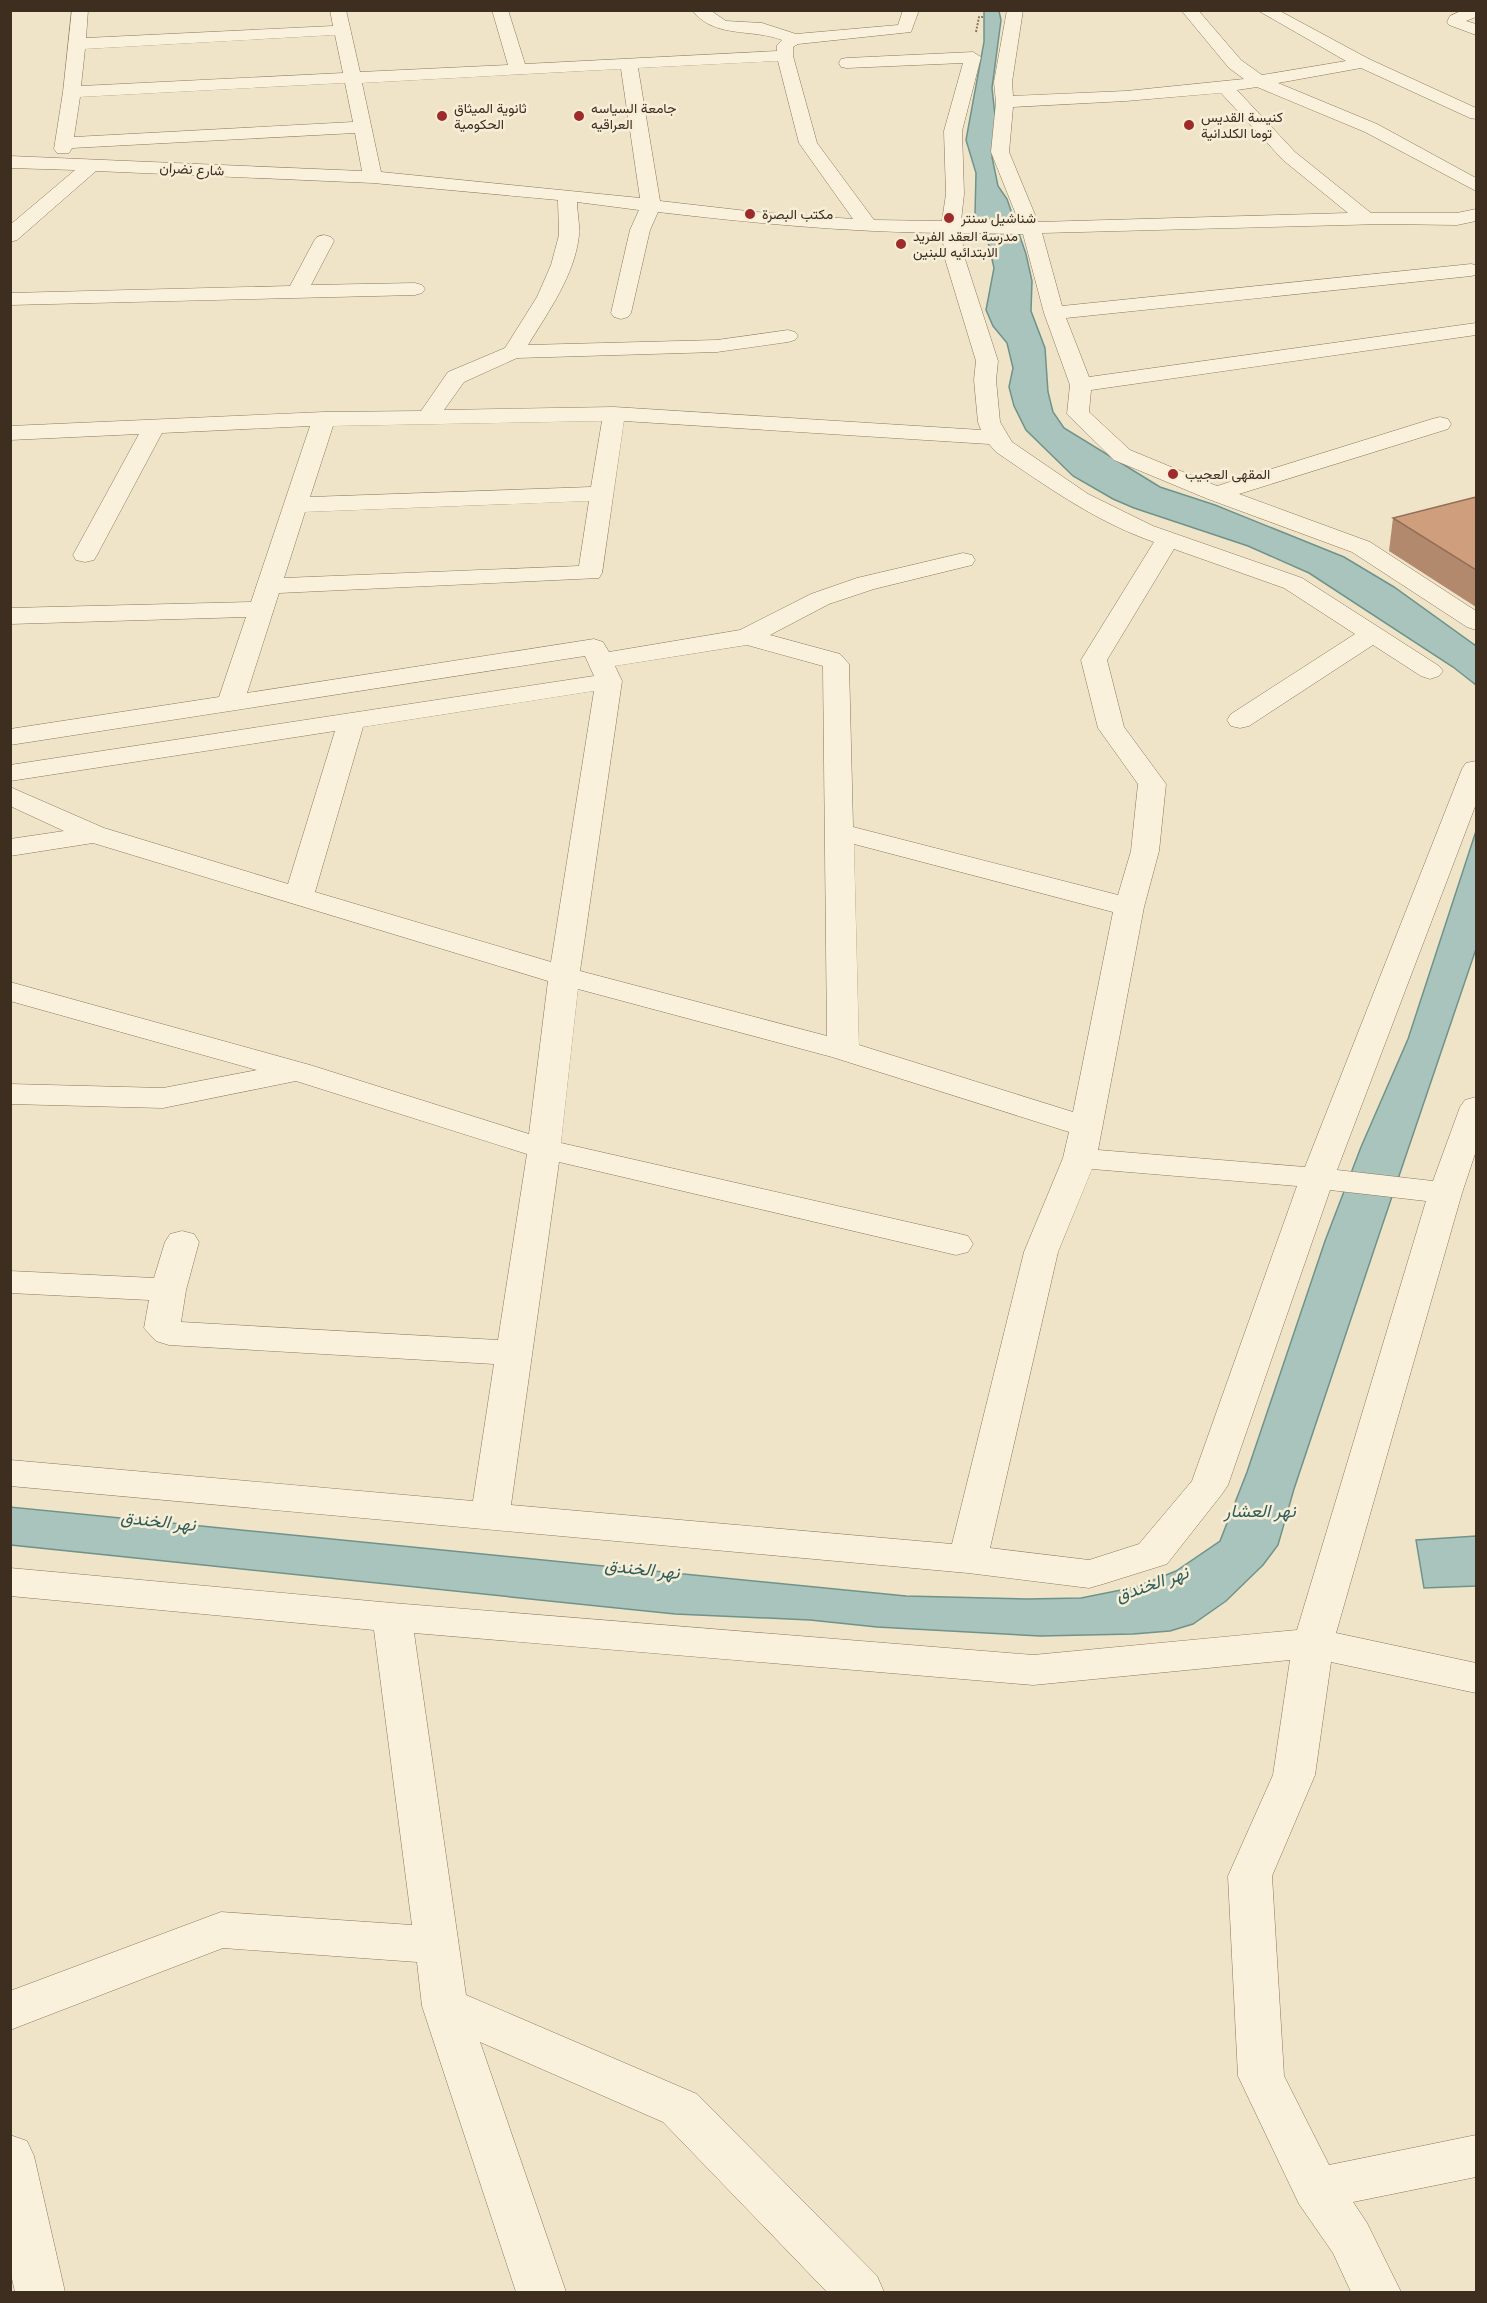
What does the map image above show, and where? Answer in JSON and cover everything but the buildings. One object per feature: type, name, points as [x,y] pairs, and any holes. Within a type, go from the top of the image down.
[{"type":"street","points":[[80,10],[72,93],[63,146],[362,127]]},
{"type":"street","points":[[338,10],[371,169],[756,218],[868,226],[1027,228],[1467,217],[1464,244],[1474,274],[1054,313]]},
{"type":"street","points":[[500,10],[518,69]]},
{"type":"street","points":[[700,10],[713,23],[723,26],[762,28],[794,39],[905,29],[911,10]]},
{"type":"street","points":[[1015,10],[1003,81],[1005,102],[1000,152],[1080,385],[1078,414],[1122,455],[1216,494],[1361,546],[1476,622]]},
{"type":"street","points":[[1189,10],[1235,64],[1258,81],[1371,128],[1476,185]]},
{"type":"street","points":[[1265,10],[1364,63],[1476,114]]},
{"type":"street","points":[[1476,11],[1456,19],[1455,22],[1476,30]]},
{"type":"street","points":[[76,44],[342,30]]},
{"type":"street","points":[[794,39],[785,45],[785,56],[808,142],[868,226]]},
{"type":"street","points":[[72,93],[785,56]]},
{"type":"street","points":[[847,63],[972,57],[953,131],[956,194],[955,259],[987,361],[989,422],[996,438],[1004,447],[1080,499],[1167,540],[1293,583],[1430,671]]},
{"type":"street","points":[[1005,102],[1126,96],[1225,87],[1364,63]]},
{"type":"street","points":[[621,313],[640,230],[651,205],[629,64]]},
{"type":"street","points":[[1225,87],[1289,156],[1366,218]]},
{"type":"street","name":"شارع نضران","points":[[10,149],[63,146],[371,169]]},
{"type":"street","name":"شارع نضران","points":[[10,162],[371,169]]},
{"type":"street","points":[[10,236],[93,164]]},
{"type":"street","points":[[513,351],[547,297],[561,265],[568,235],[567,195]]},
{"type":"street","points":[[298,291],[324,241]]},
{"type":"street","points":[[10,299],[415,289]]},
{"type":"street","points":[[1080,385],[1476,328]]},
{"type":"street","points":[[427,418],[456,377],[513,351],[717,346],[788,336]]},
{"type":"street","points":[[10,433],[324,419],[614,414],[996,438]]},
{"type":"street","points":[[10,616],[590,573],[614,414]]},
{"type":"street","points":[[230,703],[324,419]]},
{"type":"street","points":[[1216,494],[1440,424]]},
{"type":"street","points":[[85,555],[154,427]]},
{"type":"street","points":[[296,505],[603,494]]},
{"type":"street","points":[[968,1559],[1041,1252],[1083,1143],[1129,907],[1144,851],[1152,784],[1111,728],[1094,660],[1167,540]]},
{"type":"street","points":[[1361,546],[1384,541]]},
{"type":"street","points":[[10,773],[351,721],[601,663],[747,637],[820,599],[866,583],[963,560]]},
{"type":"street","points":[[1240,720],[1373,634]]},
{"type":"street","points":[[747,637],[831,659],[836,664],[843,1050]]},
{"type":"street","points":[[10,737],[230,703],[601,663]]},
{"type":"street","points":[[490,1516],[544,1149],[601,663]]},
{"type":"street","points":[[299,897],[351,721]]},
{"type":"street","points":[[10,1473],[968,1559],[1089,1574],[1153,1554],[1209,1485],[1476,769]]},
{"type":"street","points":[[10,795],[94,834],[299,897],[564,976],[843,1050],[1083,1143],[1324,1179],[1450,1180]]},
{"type":"street","points":[[840,832],[1129,907]]},
{"type":"street","points":[[10,848],[94,834]]},
{"type":"street","points":[[10,991],[299,1072],[544,1149],[956,1244]]},
{"type":"street","points":[[10,1094],[163,1098],[299,1072]]},
{"type":"street","points":[[1376,2292],[1350,2238],[1316,2189],[1261,2076],[1250,1876],[1294,1775],[1313,1643],[1450,1180],[1476,1107]]},
{"type":"street","points":[[182,1242],[168,1290],[162,1328],[169,1333],[514,1353]]},
{"type":"street","points":[[10,1282],[168,1290]]},
{"type":"street","points":[[10,1582],[392,1617],[1033,1670],[1313,1643],[1476,1678]]},
{"type":"street","points":[[392,1617],[446,2006],[541,2292]]},
{"type":"street","points":[[10,2011],[221,1930],[437,1945]]},
{"type":"street","points":[[446,2006],[680,2108],[859,2292]]},
{"type":"street","points":[[10,2156],[40,2292]]},
{"type":"street","points":[[1316,2189],[1476,2156]]},
{"type":"water","points":[[984,11],[999,11],[1001,20],[992,88],[996,124],[992,157],[998,186],[1007,199],[1026,254],[1032,281],[1031,311],[1045,348],[1048,392],[1053,412],[1064,428],[1160,487],[1215,505],[1344,557],[1394,587],[1476,646],[1476,685],[1453,667],[1309,573],[1248,546],[1113,499],[1073,476],[1026,430],[1014,406],[1009,387],[1013,368],[1007,343],[993,326],[986,310],[994,268],[988,242],[975,215],[976,173],[966,140],[984,42]]},
{"type":"water","points":[[1476,831],[1476,949],[1294,1489],[1278,1545],[1263,1565],[1226,1601],[1193,1624],[1170,1631],[1133,1634],[1040,1636],[877,1627],[810,1620],[675,1614],[11,1545],[10,1507],[906,1596],[1081,1598],[1136,1587],[1176,1571],[1220,1541],[1247,1472],[1325,1241],[1361,1147],[1408,1039]]},
{"type":"water","points":[[1476,1536],[1476,1586],[1424,1588],[1416,1540]]},
{"type":"place","name":"ثانوية الميثاق الحكومية","points":[[442,116]]},
{"type":"place","name":"جامعة السياسه العراقيه","points":[[579,116]]},
{"type":"place","name":"كنيسة القديس توما الكلدانية","points":[[1189,125]]},
{"type":"place","name":"مكتب البصرة","points":[[750,214]]},
{"type":"place","name":"شناشيل سنتر","points":[[949,218]]},
{"type":"place","name":"مدرسة العقد الفريد الابتدائيه للبنين","points":[[901,244]]},
{"type":"place","name":"المقهى العجيب","points":[[1173,474]]},
{"type":"water label","name":"نهر العشار","points":[[1260,1511]]},
{"type":"water label","name":"نهر الخندق","points":[[158,1521]]},
{"type":"water label","name":"نهر الخندق","points":[[642,1569]]},
{"type":"water label","name":"نهر الخندق","points":[[1152,1584]]}]
